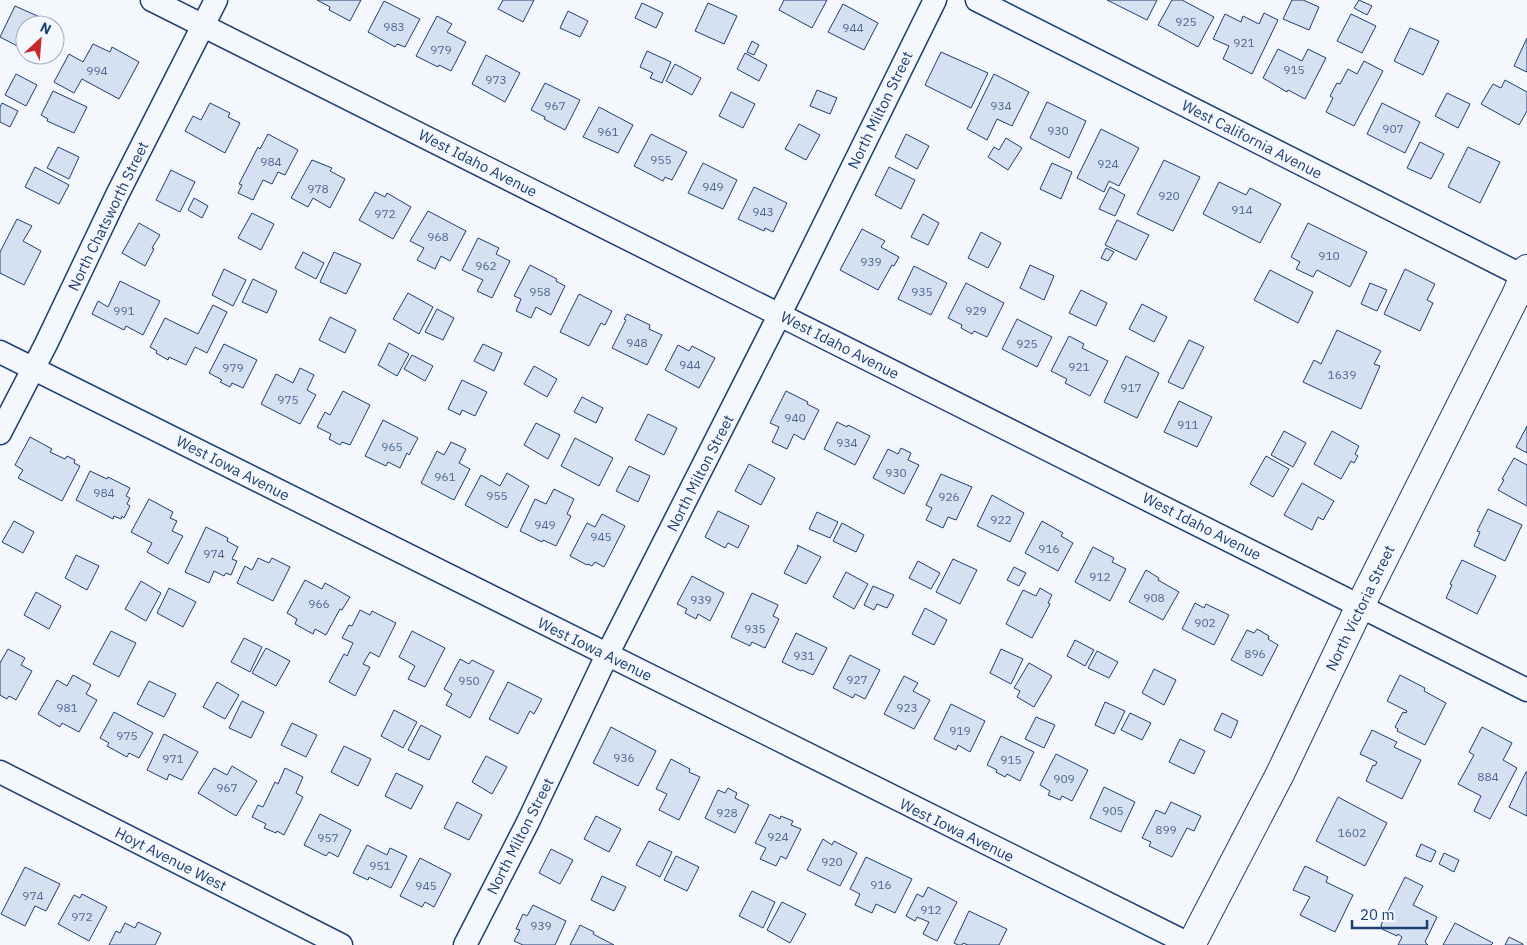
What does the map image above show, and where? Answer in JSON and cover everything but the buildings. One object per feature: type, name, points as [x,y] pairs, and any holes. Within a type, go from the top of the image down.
[{"type":"street","name":"West Idaho Avenue","points":[[152,0],[1527,690]]},
{"type":"street","name":"North Chatsworth Street","points":[[0,433],[117,194],[216,0]]},
{"type":"street","name":"North Milton Street","points":[[465,945],[528,822],[608,656],[935,0]]},
{"type":"street","name":"West California Avenue","points":[[977,0],[1526,274]]},
{"type":"street","name":"North Victoria Street","points":[[1191,945],[1280,774],[1360,606],[1526,274]]},
{"type":"street","name":"West Iowa Avenue","points":[[0,352],[1191,945]]},
{"type":"street","name":"Hoyt Avenue West","points":[[0,772],[341,945]]}]
